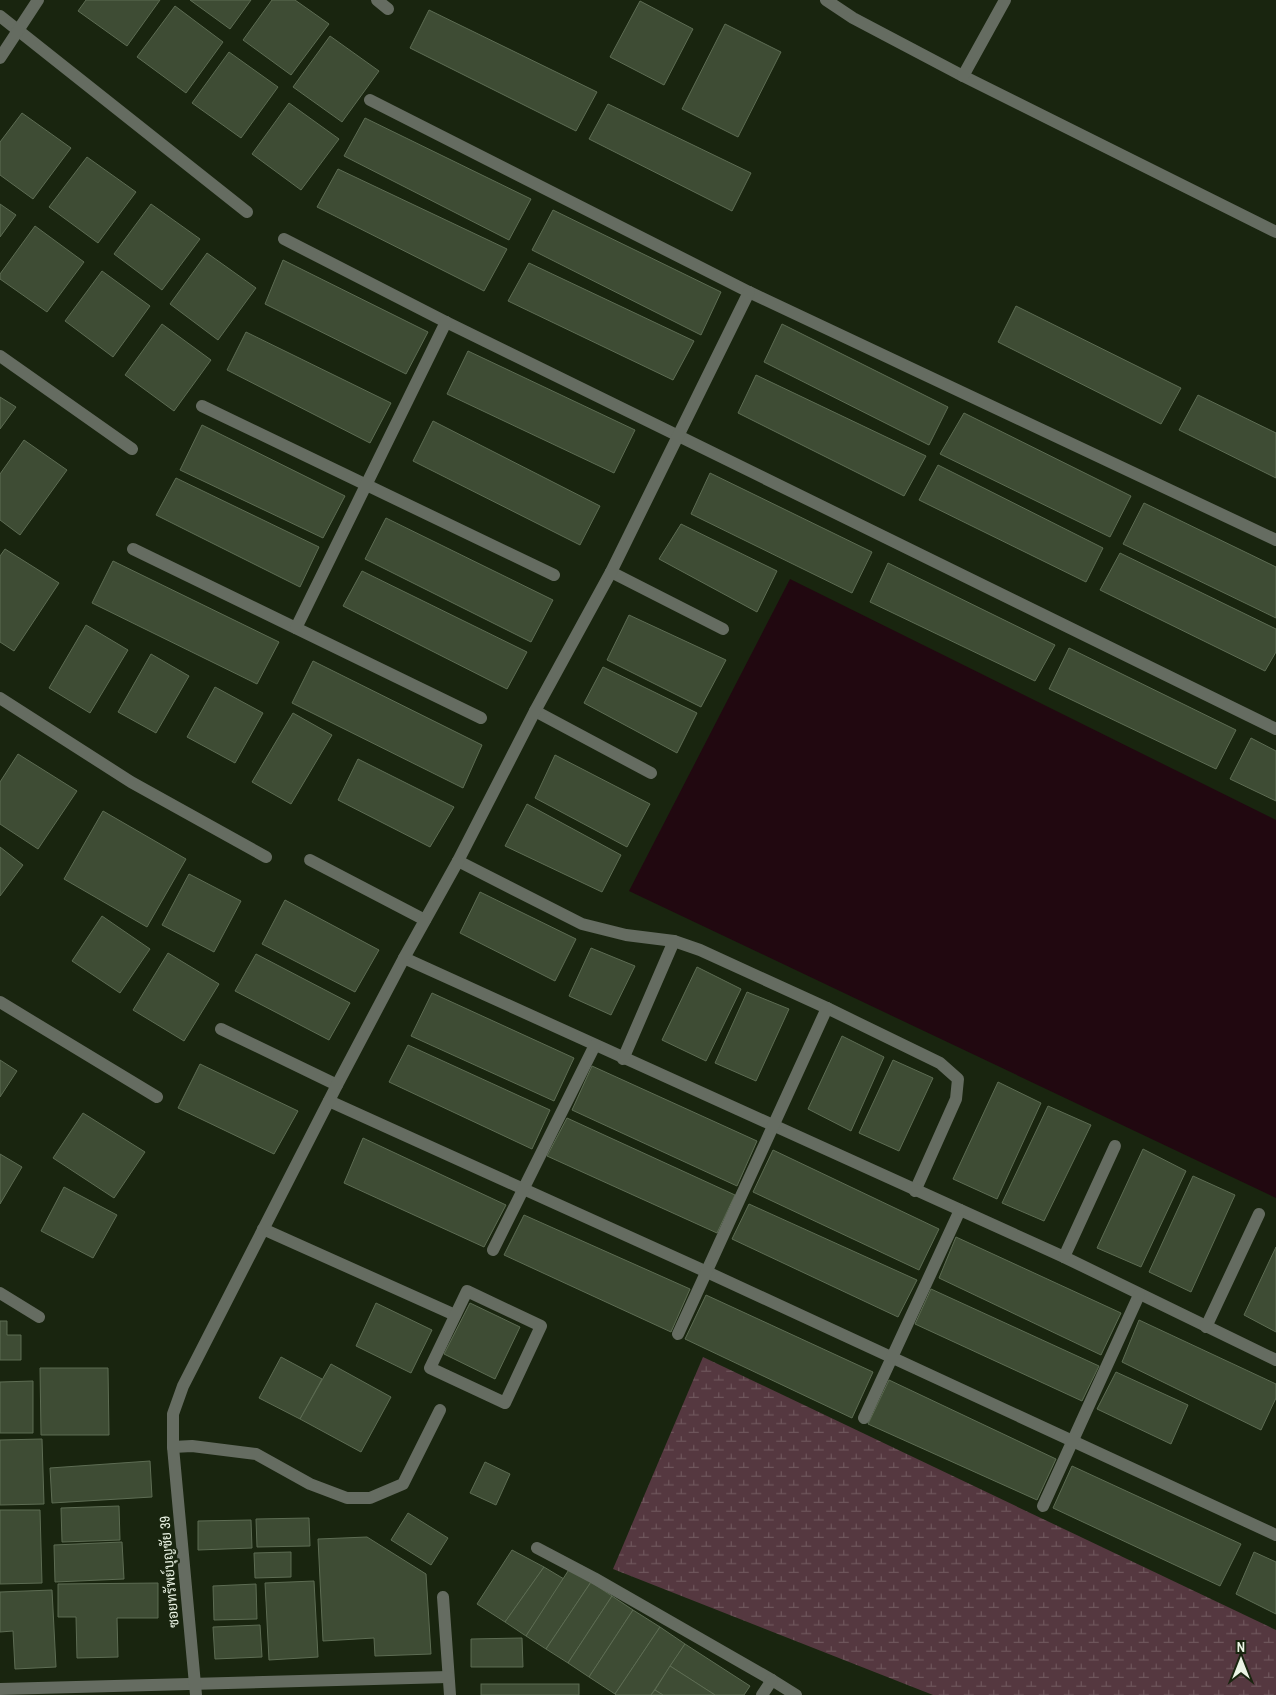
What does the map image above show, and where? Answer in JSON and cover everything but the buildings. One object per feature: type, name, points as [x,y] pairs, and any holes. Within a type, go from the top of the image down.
[{"type":"street","points":[[0,58],[38,0]]},
{"type":"street","points":[[376,0],[388,10]]},
{"type":"street","points":[[826,0],[853,18],[963,76],[1276,232]]},
{"type":"street","points":[[963,76],[1005,0]]},
{"type":"street","points":[[0,16],[247,212]]},
{"type":"street","points":[[370,100],[749,292],[1276,540]]},
{"type":"street","points":[[284,239],[446,322],[1276,730]]},
{"type":"street","name":"ซอยทรัพย์บุญชัย 39","points":[[195,1689],[173,1447],[173,1414],[183,1386],[404,958],[458,861],[535,711],[611,572],[749,292]]},
{"type":"street","points":[[296,628],[446,322]]},
{"type":"street","points":[[0,356],[132,449]]},
{"type":"street","points":[[202,406],[554,575]]},
{"type":"street","points":[[133,549],[482,718]]},
{"type":"street","points":[[611,572],[723,629]]},
{"type":"street","points":[[0,698],[131,782],[266,857]]},
{"type":"street","points":[[535,711],[651,774]]},
{"type":"street","points":[[310,860],[425,920]]},
{"type":"street","points":[[458,861],[582,924],[626,935],[674,941],[700,950],[827,1008],[940,1063],[958,1079],[956,1099],[915,1190]]},
{"type":"street","points":[[623,1059],[674,941]]},
{"type":"street","points":[[404,958],[623,1059],[773,1124],[960,1210],[1276,1360]]},
{"type":"street","points":[[0,1002],[157,1097]]},
{"type":"street","points":[[678,1334],[827,1008]]},
{"type":"street","points":[[221,1029],[337,1086]]},
{"type":"street","points":[[493,1250],[595,1045]]},
{"type":"street","points":[[329,1101],[707,1272],[1276,1535]]},
{"type":"street","points":[[1064,1258],[1115,1146]]},
{"type":"street","points":[[864,1418],[960,1210]]},
{"type":"street","points":[[1206,1327],[1259,1214]]},
{"type":"street","points":[[263,1229],[455,1315]]},
{"type":"street","points":[[467,1291],[541,1326],[505,1403],[430,1368],[455,1315],[467,1291]]},
{"type":"street","points":[[0,1293],[39,1317]]},
{"type":"street","points":[[1043,1506],[1140,1294]]},
{"type":"street","points":[[173,1447],[192,1446],[256,1454],[310,1484],[348,1498],[370,1498],[403,1484],[440,1410]]},
{"type":"street","points":[[537,1548],[594,1578],[796,1695]]},
{"type":"street","points":[[443,1597],[450,1695]]},
{"type":"street","points":[[0,1689],[195,1689],[448,1676]]},
{"type":"street","points":[[762,1695],[772,1680]]},
{"type":"green space","points":[[703,1357],[1276,1630],[1276,1695],[933,1695],[613,1569]]},
{"type":"shaded area","points":[[790,579],[1276,820],[1276,1198],[629,891]]}]
